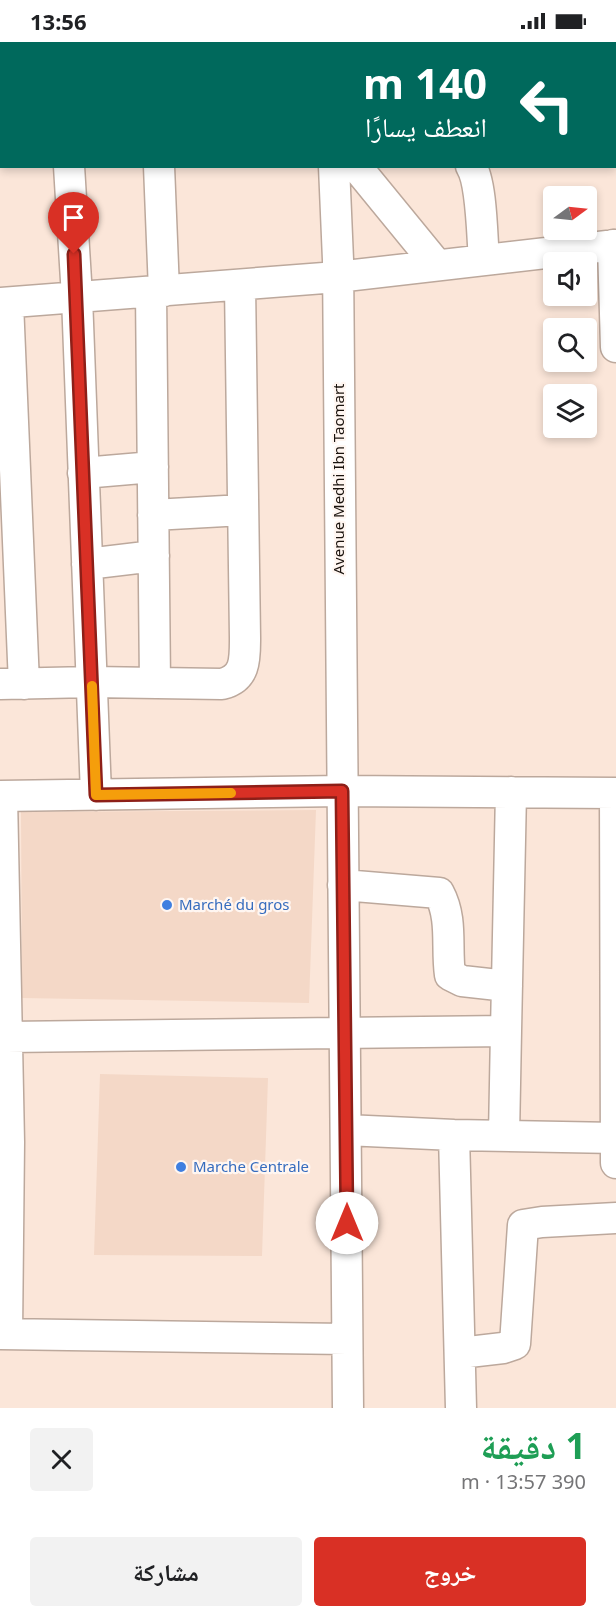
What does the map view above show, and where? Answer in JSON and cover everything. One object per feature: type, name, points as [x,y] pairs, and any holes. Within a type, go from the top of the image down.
[{"type":"street","points":[[69,168],[84,473],[96,795]]},
{"type":"street","points":[[155,683],[153,467],[159,168]]},
{"type":"street","name":"Avenue Medhi Ibn Taomart","points":[[334,168],[338,277],[348,1408]]},
{"type":"street","points":[[358,168],[437,265]]},
{"type":"street","points":[[481,169],[484,260]]},
{"type":"street","points":[[240,285],[244,660],[239,675],[231,682],[222,684],[92,682],[12,684],[4,303],[338,277],[615,245],[616,347]]},
{"type":"street","points":[[84,473],[153,467]]},
{"type":"street","points":[[153,515],[243,510]]},
{"type":"street","points":[[87,564],[154,556]]},
{"type":"street","points":[[347,1339],[4,1334],[9,1142],[4,1086],[7,1037],[1,796],[342,791],[615,793],[616,1163]]},
{"type":"street","points":[[504,1136],[511,792]]},
{"type":"street","points":[[343,885],[439,893],[446,910],[449,927],[450,975],[462,981],[507,986]]},
{"type":"street","points":[[7,1037],[506,1031]]},
{"type":"street","points":[[346,1130],[616,1138]]},
{"type":"street","points":[[454,1135],[461,1408]]},
{"type":"street","points":[[460,1353],[503,1348],[515,1344],[523,1225],[616,1218]]},
{"type":"shaded area","name":"Marché du gros","points":[[316,810],[309,1003],[22,998],[21,812]]},
{"type":"shaded area","name":"Marche Centrale","points":[[100,1074],[268,1078],[262,1256],[94,1255]]},
{"type":"slow traffic","points":[[92,686],[96,795],[231,793]]},
{"type":"place","name":"Marché du gros","points":[[167,905]]},
{"type":"place","name":"Marche Centrale","points":[[181,1167]]},
{"type":"route","points":[[74,254],[96,795],[342,791],[347,1223]]}]
